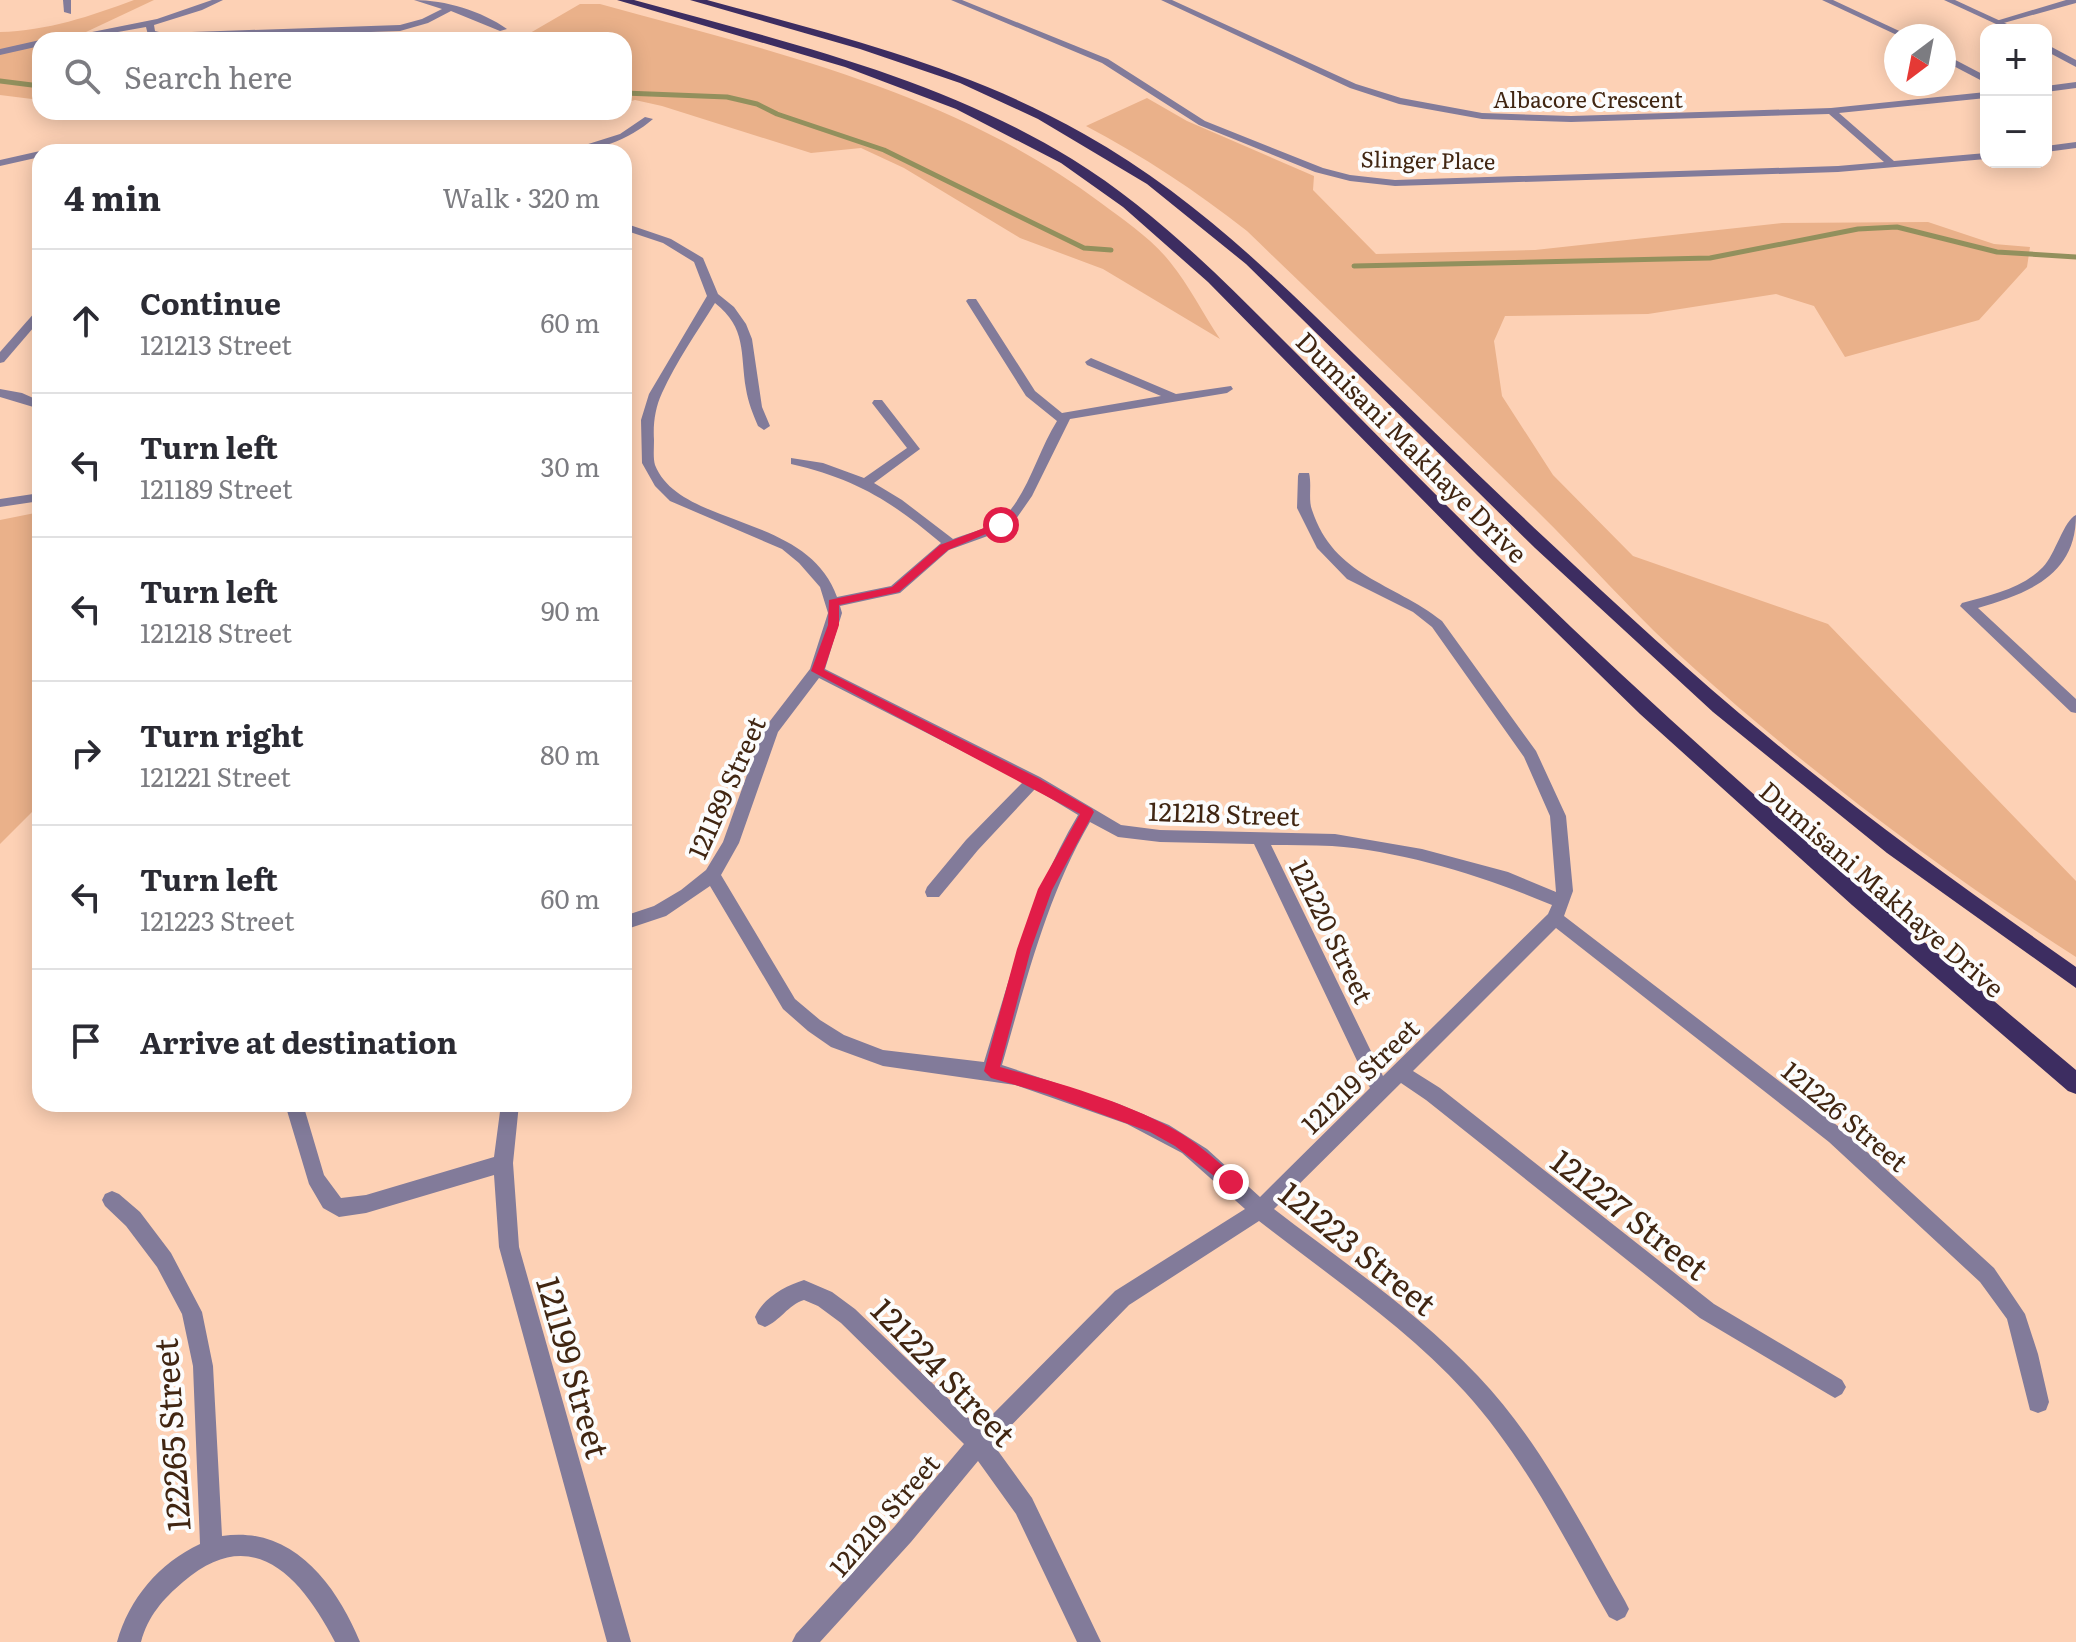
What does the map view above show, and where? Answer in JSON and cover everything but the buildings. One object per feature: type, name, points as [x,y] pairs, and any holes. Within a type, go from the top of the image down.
[{"type":"main road","name":"Dumisani Makhaye Drive","points":[[622,0],[852,66],[930,93],[1045,149],[1114,192],[1217,281],[1509,577],[1685,747],[1848,892],[2076,1084]]},
{"type":"main road","name":"Dumisani Makhaye Drive","points":[[695,0],[866,47],[967,82],[1061,125],[1149,178],[1196,213],[1251,261],[1587,586],[1721,708],[1853,816],[2076,979]]},
{"type":"street","points":[[67,0],[68,12]]},
{"type":"street","points":[[106,32],[150,25],[219,0]]},
{"type":"street","points":[[418,0],[451,8],[503,29]]},
{"type":"street","name":"Slinger Place","points":[[955,0],[1105,61],[1202,123],[1309,166],[1350,178],[1395,183],[1893,165],[1980,157]]},
{"type":"street","name":"Albacore Crescent","points":[[1165,0],[1353,86],[1438,110],[1482,116],[1571,119],[1831,111],[1980,96]]},
{"type":"street","points":[[1826,0],[1884,26]]},
{"type":"street","points":[[1948,0],[2005,24]]},
{"type":"street","points":[[2000,21],[2076,0]]},
{"type":"street","points":[[282,32],[400,28],[425,21],[451,8]]},
{"type":"street","points":[[150,25],[151,32]]},
{"type":"street","points":[[0,52],[32,45]]},
{"type":"street","points":[[2052,50],[2076,64]]},
{"type":"street","points":[[1956,64],[1980,77]]},
{"type":"street","points":[[2052,88],[2076,85]]},
{"type":"street","points":[[1831,111],[1893,165]]},
{"type":"street","points":[[596,144],[623,136],[648,119]]},
{"type":"street","points":[[2052,148],[2076,145]]},
{"type":"street","points":[[0,163],[32,156]]},
{"type":"street","points":[[632,229],[667,241],[699,260],[713,296],[735,311],[747,335],[751,393],[764,426]]},
{"type":"street","points":[[713,296],[655,394],[647,420],[648,463],[660,483],[675,498],[787,546],[815,573],[833,603],[895,590],[950,544],[991,530],[1014,514],[1062,419],[1081,412],[1227,389]]},
{"type":"street","points":[[972,301],[1030,393],[1062,419]]},
{"type":"street","points":[[0,359],[32,322]]},
{"type":"street","points":[[1091,362],[1175,398]]},
{"type":"street","points":[[0,393],[32,402]]},
{"type":"street","points":[[867,482],[914,449],[878,403]]},
{"type":"street","points":[[796,461],[837,469],[867,482],[950,544]]},
{"type":"street","points":[[1304,476],[1303,502],[1322,545],[1352,576],[1418,609],[1437,624],[1531,755],[1558,816],[1565,891],[1559,910]]},
{"type":"street","points":[[0,503],[32,498]]},
{"type":"street","points":[[2076,519],[2064,552],[2049,573],[2015,593],[1967,606],[2076,708]]},
{"type":"street","name":"121189 Street","points":[[632,920],[660,911],[712,875],[731,843],[771,730],[817,671],[833,625],[833,603]]},
{"type":"street","name":"121218 Street","points":[[817,671],[1034,781],[1118,831],[1160,836],[1335,840],[1422,855],[1508,879],[1559,910]]},
{"type":"street","points":[[933,892],[972,845],[1034,781]]},
{"type":"street","points":[[991,1071],[1024,949],[1045,889],[1088,812]]},
{"type":"street","name":"121220 Street","points":[[1259,837],[1381,1091]]},
{"type":"street","name":"121223 Street","points":[[712,875],[789,1004],[806,1020],[857,1052],[882,1060],[991,1071],[1048,1087],[1155,1127],[1208,1162],[1260,1210],[1423,1338],[1496,1413],[1553,1500],[1617,1609]]},
{"type":"street","name":"121219 Street","points":[[804,1642],[903,1534],[979,1443],[1122,1298],[1260,1210],[1559,910]]},
{"type":"street","name":"121226 Street","points":[[1559,910],[1836,1136],[1987,1275],[2015,1314],[2028,1354],[2038,1402]]},
{"type":"street","name":"121227 Street","points":[[1399,1072],[1433,1094],[1707,1311],[1835,1387]]},
{"type":"street","points":[[296,1112],[318,1185],[326,1200],[339,1208],[366,1204],[503,1163]]},
{"type":"street","name":"121199 Street","points":[[509,1112],[503,1163],[506,1219],[513,1261],[619,1642]]},
{"type":"street","name":"122265 Street","points":[[112,1200],[133,1219],[164,1260],[192,1312],[203,1366],[211,1548]]},
{"type":"street","name":"121224 Street","points":[[765,1317],[791,1294],[804,1290],[825,1299],[848,1316],[979,1443],[1030,1516],[1089,1642]]},
{"type":"street","points":[[129,1642],[134,1621],[154,1592],[189,1561],[211,1548],[253,1545],[275,1550],[297,1565],[326,1600],[348,1642]]},
{"type":"shaded area","points":[[134,0],[154,0],[86,32],[32,32],[32,99],[0,95],[0,32],[52,26]]},
{"type":"shaded area","points":[[580,4],[600,4],[796,59],[924,104],[985,132],[1044,165],[1146,238],[1177,271],[1220,339],[1103,269],[1020,238],[904,168],[861,148],[811,153],[662,106],[632,101],[632,32],[532,32]]},
{"type":"shaded area","points":[[1147,98],[1187,121],[1314,176],[1313,190],[1376,254],[1535,250],[1782,223],[1928,222],[1994,244],[2030,247],[2027,267],[1979,320],[1845,357],[1814,306],[1776,294],[1648,314],[1505,316],[1494,341],[1502,396],[1553,475],[1633,556],[1828,624],[2076,881],[2076,957],[1880,821],[1741,709],[1654,631],[1534,508],[1247,231],[1169,175],[1086,126]]},
{"type":"shaded area","points":[[32,514],[32,812],[0,844],[0,520]]},
{"type":"waterway","points":[[0,81],[32,85]]},
{"type":"waterway","points":[[632,93],[727,97],[757,104],[777,114],[884,150],[1084,248],[1111,250]]},
{"type":"waterway","points":[[1354,266],[1710,258],[1858,229],[1897,227],[1997,252],[2076,257]]},
{"type":"route","points":[[1001,525],[944,547],[895,590],[833,603],[833,625],[817,671],[948,736],[1088,812],[1070,839],[1045,889],[1024,949],[1009,1015],[991,1071],[1048,1087],[1155,1127],[1180,1141],[1231,1182]]}]
